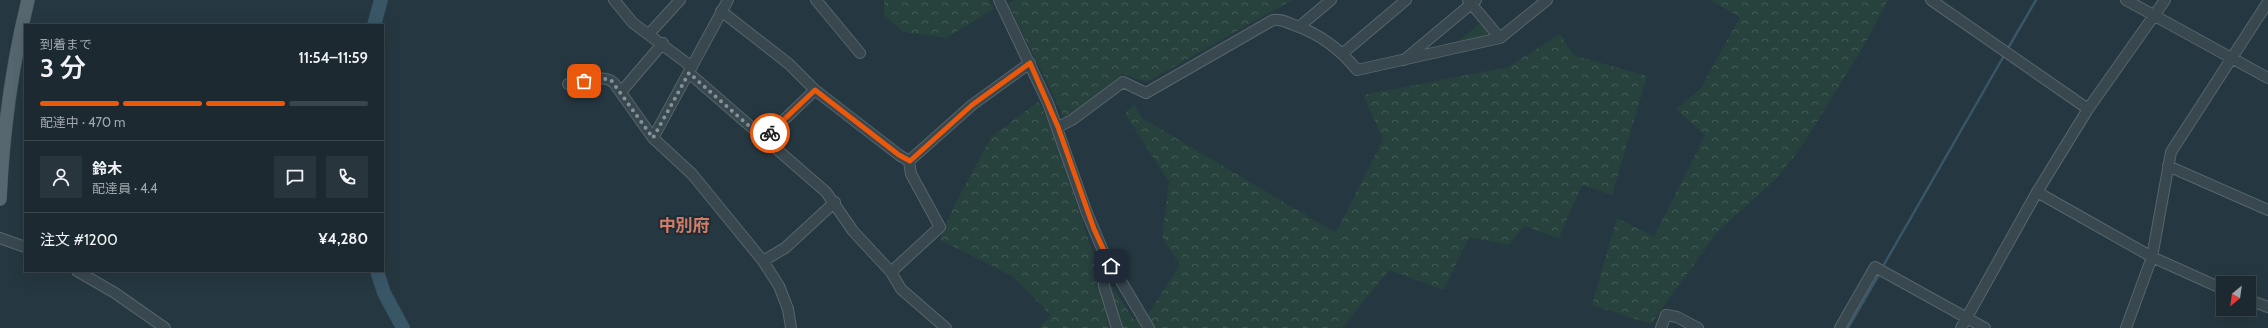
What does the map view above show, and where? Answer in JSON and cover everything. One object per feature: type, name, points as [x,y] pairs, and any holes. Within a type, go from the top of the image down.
[{"type":"main road","points":[[0,199],[4,139],[12,82],[28,0]]},
{"type":"street","points":[[614,0],[633,23],[662,43],[764,139],[817,183],[835,202],[865,246],[891,272],[901,289],[946,328]]},
{"type":"street","points":[[649,34],[680,0]]},
{"type":"street","points":[[653,138],[728,0]]},
{"type":"street","points":[[816,0],[860,53]]},
{"type":"street","points":[[999,0],[1030,63],[1058,127],[1087,213],[1111,266],[1149,328]]},
{"type":"street","points":[[1300,26],[1331,0]]},
{"type":"street","points":[[1342,54],[1406,0]]},
{"type":"street","points":[[1058,127],[1072,120],[1123,82],[1146,93],[1273,20],[1279,19],[1300,26],[1333,44],[1356,70],[1500,38],[1547,0]]},
{"type":"street","points":[[1931,0],[2088,109]]},
{"type":"street","points":[[2126,0],[2230,59],[2268,78]]},
{"type":"street","points":[[1961,328],[2037,192],[2088,109],[2165,0]]},
{"type":"street","points":[[1402,61],[1472,1],[1500,38]]},
{"type":"street","points":[[2126,328],[2152,257],[2171,152],[2268,2]]},
{"type":"street","points":[[721,11],[789,64],[815,90],[899,155],[910,161]]},
{"type":"street","points":[[621,92],[662,43]]},
{"type":"street","points":[[910,161],[972,105],[1030,63]]},
{"type":"street","points":[[568,84],[598,78],[611,80],[653,138],[692,174],[763,260],[779,286],[788,309],[791,328]]},
{"type":"street","points":[[764,139],[815,90]]},
{"type":"street","points":[[891,272],[940,227],[911,174],[910,161]]},
{"type":"street","points":[[2168,166],[2268,210]]},
{"type":"street","points":[[2037,192],[2152,257],[2216,286]]},
{"type":"street","points":[[763,260],[785,248],[835,202]]},
{"type":"street","points":[[0,238],[24,247]]},
{"type":"street","points":[[1111,266],[1104,279],[1104,286],[1117,328]]},
{"type":"street","points":[[1840,328],[1875,267],[1985,328]]},
{"type":"street","points":[[79,272],[116,293],[165,328]]},
{"type":"street","points":[[2256,303],[2268,308]]},
{"type":"street","points":[[1661,328],[1666,315],[1678,317],[1698,328]]},
{"type":"green space","points":[[884,0],[989,0],[994,9],[946,38],[903,32],[884,15]]},
{"type":"green space","points":[[1015,0],[1292,0],[1147,82],[1123,74],[1065,119],[1008,4]]},
{"type":"green space","points":[[1710,0],[1888,0],[1865,44],[1802,146],[1776,179],[1718,231],[1651,324],[1592,305],[1617,218],[1654,237],[1705,135],[1676,109],[1701,88],[1740,17]]},
{"type":"green space","points":[[1480,23],[1493,37],[1454,45]]},
{"type":"green space","points":[[1560,34],[1573,55],[1647,76],[1612,195],[1582,185],[1559,238],[1524,226],[1509,245],[1469,237],[1444,290],[1389,270],[1342,328],[1039,328],[1051,315],[1012,276],[940,240],[952,210],[991,137],[1039,101],[1053,134],[1096,262],[1134,320],[1148,314],[1180,265],[1162,237],[1169,182],[1125,114],[1134,104],[1142,118],[1336,233],[1383,139],[1363,95],[1508,67]]},
{"type":"waterway","points":[[374,24],[381,0]]},
{"type":"waterway","points":[[2007,50],[2036,0]]},
{"type":"waterway","points":[[1882,268],[2005,54]]},
{"type":"waterway","points":[[377,272],[384,293],[403,328]]},
{"type":"waterway","points":[[1848,328],[1880,273]]},
{"type":"way so far","points":[[584,81],[598,78],[611,80],[653,138],[689,73],[764,139],[770,133]]},
{"type":"district","name":"中別府","points":[[684,225]]},
{"type":"route","points":[[770,133],[815,90],[899,155],[910,161],[972,105],[1030,63],[1058,127],[1087,213],[1111,266]]}]
